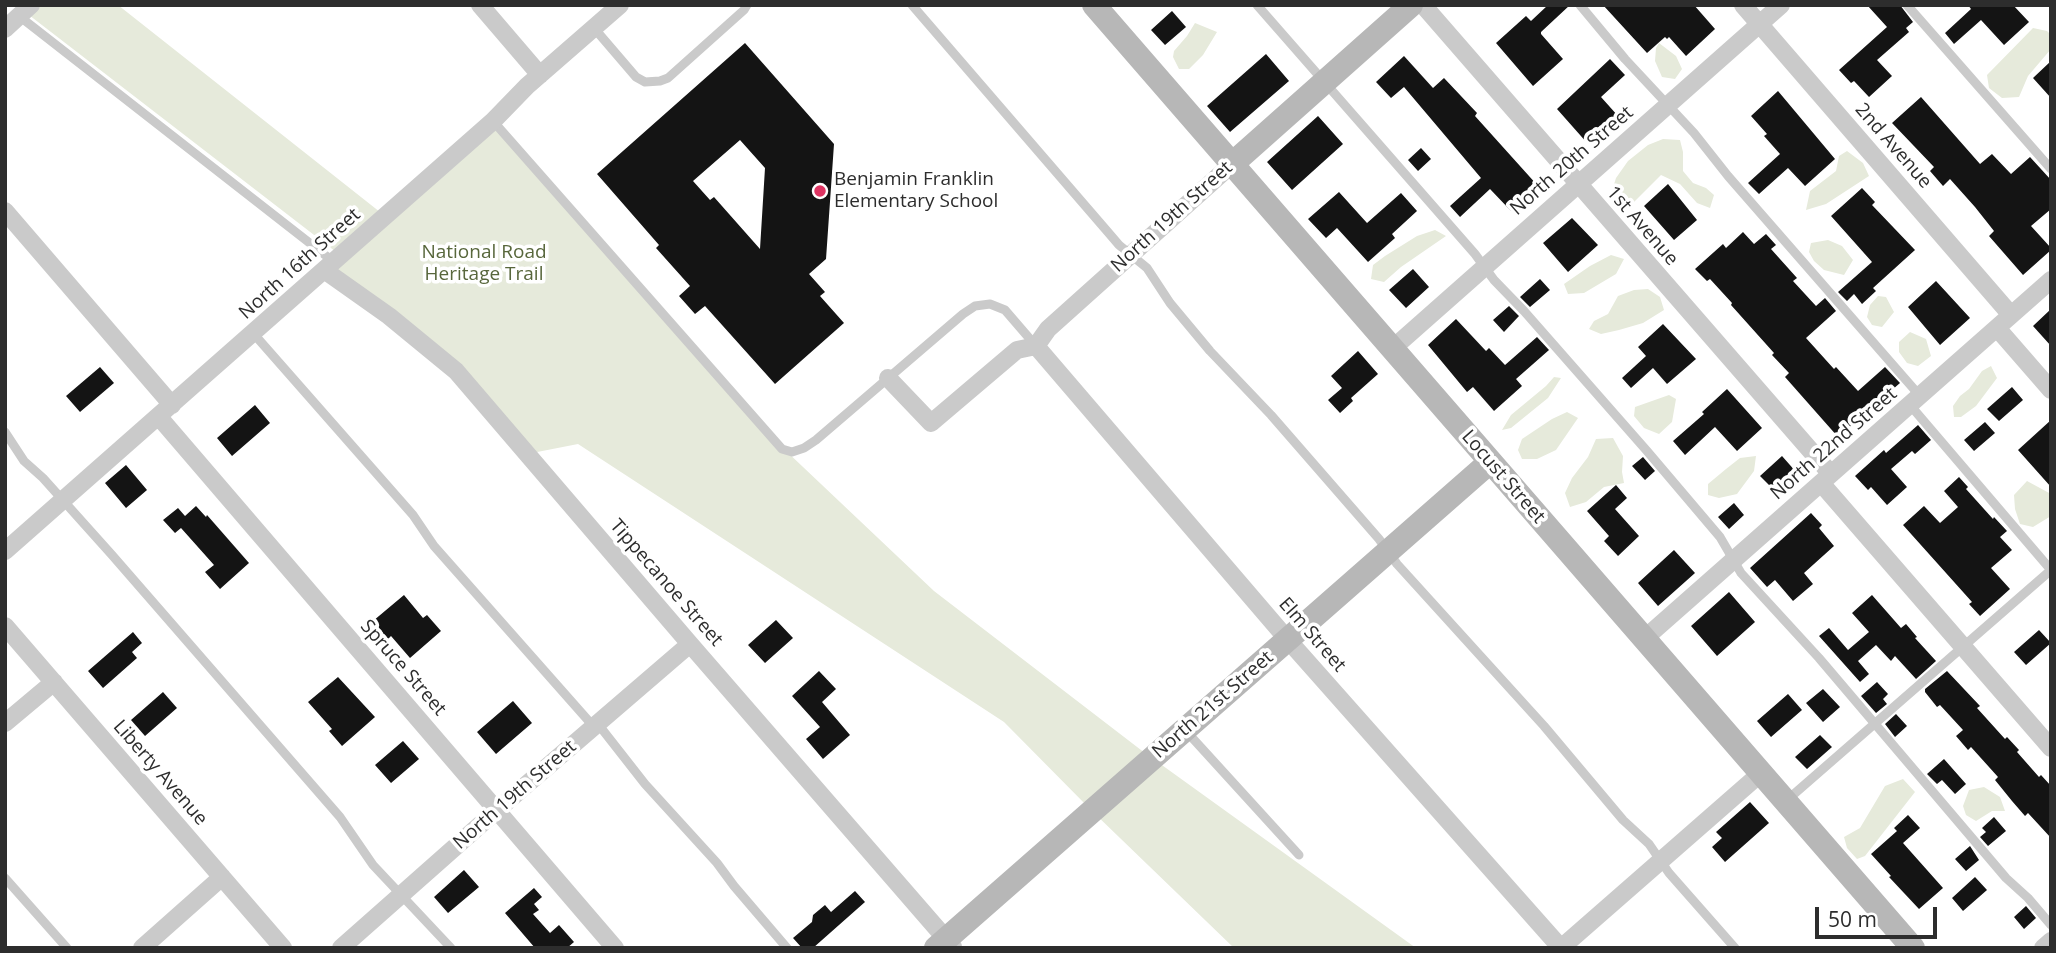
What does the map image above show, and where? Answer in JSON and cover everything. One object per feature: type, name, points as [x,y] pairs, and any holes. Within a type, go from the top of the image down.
[{"type":"street","points":[[480,5],[540,75]]},
{"type":"street","name":"Locust Street","points":[[1094,5],[1913,948]]},
{"type":"street","name":"North 19th Street","points":[[888,378],[931,423],[1017,350],[1037,346],[1048,328],[1130,253],[1411,5]]},
{"type":"street","name":"1st Avenue","points":[[1423,5],[1578,185],[1826,479],[1963,647],[2051,748]]},
{"type":"street","name":"2nd Avenue","points":[[1743,5],[2011,315]]},
{"type":"street","name":"North 20th Street","points":[[1392,349],[1781,5]]},
{"type":"street","name":"North 16th Street","points":[[5,551],[494,121],[540,75],[618,6]]},
{"type":"street","name":"Spruce Street","points":[[5,211],[165,411],[615,948]]},
{"type":"street","name":"Tippecanoe Street","points":[[329,266],[456,370],[945,945]]},
{"type":"street","name":"North 22nd Street","points":[[1644,639],[2051,280]]},
{"type":"street","points":[[1997,328],[2051,390]]},
{"type":"street","name":"Elm Street","points":[[1037,346],[1288,640],[1561,948]]},
{"type":"street","name":"North 21st Street","points":[[945,945],[1490,462]]},
{"type":"street","name":"Liberty Avenue","points":[[5,626],[283,948]]},
{"type":"street","name":"North 19th Street","points":[[341,948],[690,644]]},
{"type":"street","points":[[5,723],[54,682]]},
{"type":"street","points":[[1561,948],[1761,773]]},
{"type":"street","points":[[142,948],[222,877]]},
{"type":"street","points":[[2043,948],[2051,941]]},
{"type":"lane","points":[[594,28],[636,77],[645,82],[660,81],[668,78],[747,5]]},
{"type":"lane","points":[[912,5],[1107,231],[1147,268],[1170,303],[1210,351],[1280,425],[1397,564],[1544,726],[1623,820],[1649,844],[1660,861],[1735,948]]},
{"type":"lane","points":[[1257,5],[1494,280],[1647,451],[1720,537],[1741,573],[1819,658],[2006,878],[2051,925]]},
{"type":"lane","points":[[1580,5],[1625,60],[1695,133],[2051,570],[1785,801]]},
{"type":"lane","points":[[1907,5],[2051,169]]},
{"type":"lane","points":[[18,17],[329,266]]},
{"type":"lane","points":[[494,121],[782,449],[792,452],[804,448],[975,306],[990,304],[1004,310],[1037,346]]},
{"type":"lane","points":[[253,333],[413,515],[443,556],[717,863],[787,948]]},
{"type":"lane","points":[[5,432],[24,461],[112,555],[340,817],[373,864],[452,948]]},
{"type":"lane","points":[[1185,730],[1299,855]]},
{"type":"lane","points":[[8,885],[67,948]]},
{"type":"green space","name":"National Road Heritage Trail","points":[[16,5],[118,5],[385,216],[493,121],[765,431],[934,591],[1141,750],[1416,948],[1234,948],[1004,722],[578,444],[527,454],[456,371],[324,270],[340,255]]},
{"type":"green space","points":[[1195,23],[1217,32],[1203,55],[1189,69],[1179,69],[1173,57],[1174,51]]},
{"type":"green space","points":[[2033,28],[2047,31],[2051,35],[2051,49],[2028,76],[2019,97],[2002,98],[1989,88],[1987,75]]},
{"type":"green space","points":[[1659,43],[1676,56],[1682,69],[1675,79],[1662,77],[1655,61]]},
{"type":"green space","points":[[1663,139],[1680,140],[1683,171],[1693,183],[1706,188],[1714,195],[1710,208],[1697,203],[1680,184],[1661,175],[1632,204],[1617,205],[1611,194],[1616,178],[1628,161],[1648,145]]},
{"type":"green space","points":[[1847,151],[1863,163],[1869,176],[1826,204],[1806,210],[1810,191],[1836,171],[1839,156]]},
{"type":"green space","points":[[1435,230],[1446,236],[1384,282],[1371,279],[1373,265],[1417,236]]},
{"type":"green space","points":[[1828,240],[1842,246],[1853,260],[1844,275],[1824,270],[1809,252],[1811,243]]},
{"type":"green space","points":[[1611,255],[1624,259],[1616,274],[1584,293],[1568,294],[1564,284]]},
{"type":"green space","points":[[1648,289],[1660,297],[1664,310],[1643,323],[1619,330],[1601,334],[1589,329],[1594,321],[1608,314],[1618,296],[1634,290]]},
{"type":"green space","points":[[1878,296],[1886,297],[1894,312],[1882,327],[1872,325],[1867,317],[1870,305]]},
{"type":"green space","points":[[1910,332],[1926,339],[1931,356],[1918,366],[1907,363],[1899,352],[1899,342]]},
{"type":"green space","points":[[1991,366],[1997,378],[1976,406],[1961,417],[1954,417],[1953,406],[1960,396],[1969,389],[1982,371]]},
{"type":"green space","points":[[1554,377],[1561,378],[1548,398],[1511,428],[1502,430],[1511,415]]},
{"type":"green space","points":[[1669,395],[1676,399],[1672,422],[1659,434],[1644,428],[1634,416],[1635,407]]},
{"type":"green space","points":[[1567,412],[1578,418],[1556,450],[1537,459],[1522,459],[1518,450],[1522,439]]},
{"type":"green space","points":[[1613,438],[1623,456],[1624,483],[1604,487],[1586,502],[1570,507],[1565,493],[1596,439]]},
{"type":"green space","points":[[1756,456],[1754,471],[1737,494],[1719,498],[1708,495],[1708,484],[1726,469],[1740,458]]},
{"type":"green space","points":[[2027,481],[2051,494],[2051,516],[2033,527],[2020,524],[2015,509],[2014,495]]},
{"type":"green space","points":[[1903,779],[1915,792],[1865,856],[1857,859],[1847,848],[1844,837],[1860,828],[1885,786]]},
{"type":"green space","points":[[1984,787],[2000,797],[2005,811],[1992,811],[1976,821],[1966,815],[1963,806],[1969,790]]},
{"type":"building","points":[[1548,5],[1570,5],[1541,32],[1563,59],[1533,86],[1496,43],[1526,16],[1531,21]]},
{"type":"building","points":[[1603,5],[1694,5],[1715,29],[1686,56],[1669,37],[1665,37],[1647,53]]},
{"type":"building","points":[[1867,5],[1900,5],[1913,22],[1906,28],[1909,32],[1877,60],[1892,76],[1869,97],[1839,70],[1887,27]]},
{"type":"building","points":[[1968,5],[2013,5],[2029,22],[2004,45],[1981,20],[1954,44],[1945,33],[1971,9]]},
{"type":"building","points":[[1172,11],[1186,27],[1165,45],[1151,30]]},
{"type":"building","points":[[745,43],[834,144],[826,259],[809,274],[825,292],[820,296],[844,323],[775,384],[705,306],[695,314],[679,296],[690,286],[656,248],[659,245],[597,174]],"holes":[[[740,140],[765,168],[760,249],[714,197],[710,200],[693,181]]]},
{"type":"building","points":[[1266,54],[1289,81],[1230,132],[1207,106]]},
{"type":"building","points":[[1404,56],[1433,88],[1444,78],[1538,186],[1511,211],[1490,189],[1460,217],[1450,206],[1481,178],[1404,87],[1391,98],[1376,82]]},
{"type":"building","points":[[1610,59],[1625,75],[1601,97],[1618,116],[1588,144],[1557,109]]},
{"type":"building","points":[[2051,61],[2051,98],[2033,78]]},
{"type":"building","points":[[1778,91],[1835,159],[1805,186],[1788,168],[1759,194],[1748,183],[1780,154],[1751,116]]},
{"type":"building","points":[[1921,97],[1980,164],[1992,154],[2011,174],[2030,157],[2051,180],[2051,209],[2031,226],[2051,250],[2023,275],[1989,236],[1994,231],[1975,207],[1950,179],[1943,186],[1930,171],[1934,167],[1892,123]]},
{"type":"building","points":[[1318,116],[1343,144],[1292,190],[1267,162]]},
{"type":"building","points":[[1421,148],[1431,159],[1418,171],[1408,160]]},
{"type":"building","points":[[1668,184],[1697,220],[1674,240],[1644,206]]},
{"type":"building","points":[[1862,188],[1875,202],[1872,205],[1915,250],[1873,288],[1876,291],[1862,304],[1854,294],[1847,301],[1838,292],[1872,262],[1831,216]]},
{"type":"building","points":[[1339,192],[1367,223],[1401,193],[1417,211],[1392,234],[1395,238],[1368,262],[1337,228],[1326,238],[1308,219]]},
{"type":"building","points":[[1572,218],[1598,245],[1568,272],[1543,243]]},
{"type":"building","points":[[1743,232],[1754,244],[1766,234],[1776,245],[1771,249],[1797,278],[1793,281],[1816,306],[1825,298],[1836,311],[1806,338],[1834,369],[1836,367],[1858,391],[1885,367],[1900,383],[1838,437],[1785,377],[1789,373],[1732,303],[1710,279],[1707,281],[1695,269],[1723,244],[1726,248]]},
{"type":"building","points":[[1413,269],[1429,287],[1406,308],[1389,290]]},
{"type":"building","points":[[1540,279],[1550,290],[1530,307],[1520,297]]},
{"type":"building","points":[[1936,281],[1970,318],[1940,345],[1908,307]]},
{"type":"building","points":[[1509,306],[1519,316],[1504,332],[1493,320]]},
{"type":"building","points":[[2051,309],[2051,346],[2033,326]]},
{"type":"building","points":[[1456,319],[1486,351],[1489,348],[1505,365],[1537,337],[1549,350],[1516,379],[1522,386],[1494,411],[1473,387],[1467,392],[1428,345]]},
{"type":"building","points":[[1663,324],[1696,359],[1667,384],[1653,368],[1631,388],[1622,378],[1646,356],[1638,347]]},
{"type":"building","points":[[1358,351],[1378,374],[1351,398],[1353,401],[1340,413],[1328,400],[1342,388],[1331,376]]},
{"type":"building","points":[[100,367],[114,383],[80,412],[66,396]]},
{"type":"building","points":[[2012,387],[2023,400],[1999,421],[1987,409]]},
{"type":"building","points":[[1727,389],[1762,428],[1737,451],[1715,427],[1685,455],[1673,441]]},
{"type":"building","points":[[255,405],[270,423],[232,456],[217,438]]},
{"type":"building","points":[[2051,420],[2051,487],[2018,450]]},
{"type":"building","points":[[1985,422],[1995,433],[1974,451],[1964,440]]},
{"type":"building","points":[[1918,425],[1931,440],[1915,454],[1912,451],[1891,469],[1907,487],[1887,505],[1871,487],[1868,490],[1855,476]]},
{"type":"building","points":[[1782,456],[1797,473],[1776,492],[1760,476]]},
{"type":"building","points":[[1643,457],[1655,471],[1645,480],[1632,466]]},
{"type":"building","points":[[126,465],[147,490],[126,508],[105,483]]},
{"type":"building","points":[[1959,477],[1968,487],[1966,489],[2007,531],[2000,537],[2012,550],[1991,568],[2010,589],[1980,616],[1969,604],[1972,602],[1903,525],[1924,506],[1940,523],[1958,507],[1944,491]]},
{"type":"building","points":[[1616,485],[1627,498],[1615,509],[1639,536],[1618,556],[1604,541],[1609,536],[1587,511]]},
{"type":"building","points":[[1734,503],[1744,515],[1729,529],[1718,517]]},
{"type":"building","points":[[196,506],[249,563],[220,589],[205,572],[214,565],[181,528],[175,533],[163,520],[178,508],[185,516]]},
{"type":"building","points":[[1811,513],[1822,525],[1819,528],[1834,546],[1804,573],[1813,584],[1793,601],[1775,580],[1767,587],[1750,568]]},
{"type":"building","points":[[1674,550],[1695,573],[1658,606],[1638,583]]},
{"type":"building","points":[[1729,592],[1755,622],[1717,656],[1691,626]]},
{"type":"building","points":[[404,595],[423,618],[427,615],[441,631],[410,658],[391,636],[388,639],[373,621]]},
{"type":"building","points":[[1872,595],[1901,628],[1906,624],[1936,661],[1916,679],[1895,656],[1891,661],[1876,645],[1858,661],[1869,674],[1860,682],[1819,636],[1829,628],[1848,650],[1869,632],[1852,613]]},
{"type":"building","points":[[776,620],[793,638],[765,663],[748,645]]},
{"type":"building","points":[[2039,630],[2051,643],[2026,665],[2014,652]]},
{"type":"building","points":[[133,632],[142,643],[132,652],[137,658],[103,688],[88,671]]},
{"type":"building","points":[[819,671],[836,689],[822,702],[850,735],[823,759],[806,739],[820,727],[792,696]]},
{"type":"building","points":[[1947,671],[1980,706],[1977,708],[2005,739],[2007,737],[2019,750],[2017,752],[2039,777],[2041,775],[2051,786],[2051,838],[2028,813],[2025,816],[2012,801],[1995,780],[1998,777],[1971,747],[1968,750],[1956,736],[1963,730],[1940,705],[1937,707],[1925,692],[1925,689]]},
{"type":"building","points":[[338,677],[375,717],[342,746],[329,731],[332,729],[308,702]]},
{"type":"building","points":[[1877,682],[1888,694],[1883,699],[1887,704],[1876,713],[1861,696]]},
{"type":"building","points":[[1823,689],[1840,707],[1823,722],[1806,703]]},
{"type":"building","points":[[163,692],[177,708],[145,736],[131,720]]},
{"type":"building","points":[[1788,694],[1802,710],[1771,737],[1757,721]]},
{"type":"building","points":[[513,701],[532,723],[496,754],[477,732]]},
{"type":"building","points":[[1896,714],[1907,726],[1895,737],[1885,724]]},
{"type":"building","points":[[1820,735],[1832,747],[1807,769],[1795,757]]},
{"type":"building","points":[[403,741],[419,759],[391,783],[375,765]]},
{"type":"building","points":[[1944,759],[1966,784],[1955,794],[1942,780],[1937,784],[1927,774]]},
{"type":"building","points":[[1750,802],[1769,823],[1725,862],[1712,847],[1722,838],[1716,832]]},
{"type":"building","points":[[1908,815],[1920,828],[1903,843],[1943,888],[1919,909],[1871,854],[1897,831],[1894,828]]},
{"type":"building","points":[[1994,817],[2006,831],[1988,846],[1980,837],[1986,832],[1982,828]]},
{"type":"building","points":[[1970,846],[1979,860],[1966,871],[1955,859]]},
{"type":"building","points":[[464,870],[479,887],[448,913],[434,897]]},
{"type":"building","points":[[1975,877],[1987,890],[1963,911],[1952,898]]},
{"type":"building","points":[[534,888],[542,897],[534,904],[539,910],[533,914],[550,933],[559,925],[574,942],[567,948],[535,948],[505,913]]},
{"type":"building","points":[[855,891],[865,902],[813,948],[802,948],[793,938],[812,922],[813,915],[825,905],[831,912]]},
{"type":"building","points":[[2026,906],[2036,918],[2024,929],[2014,917]]},
{"type":"place","name":"Benjamin Franklin Elementary School","points":[[820,191]]}]
